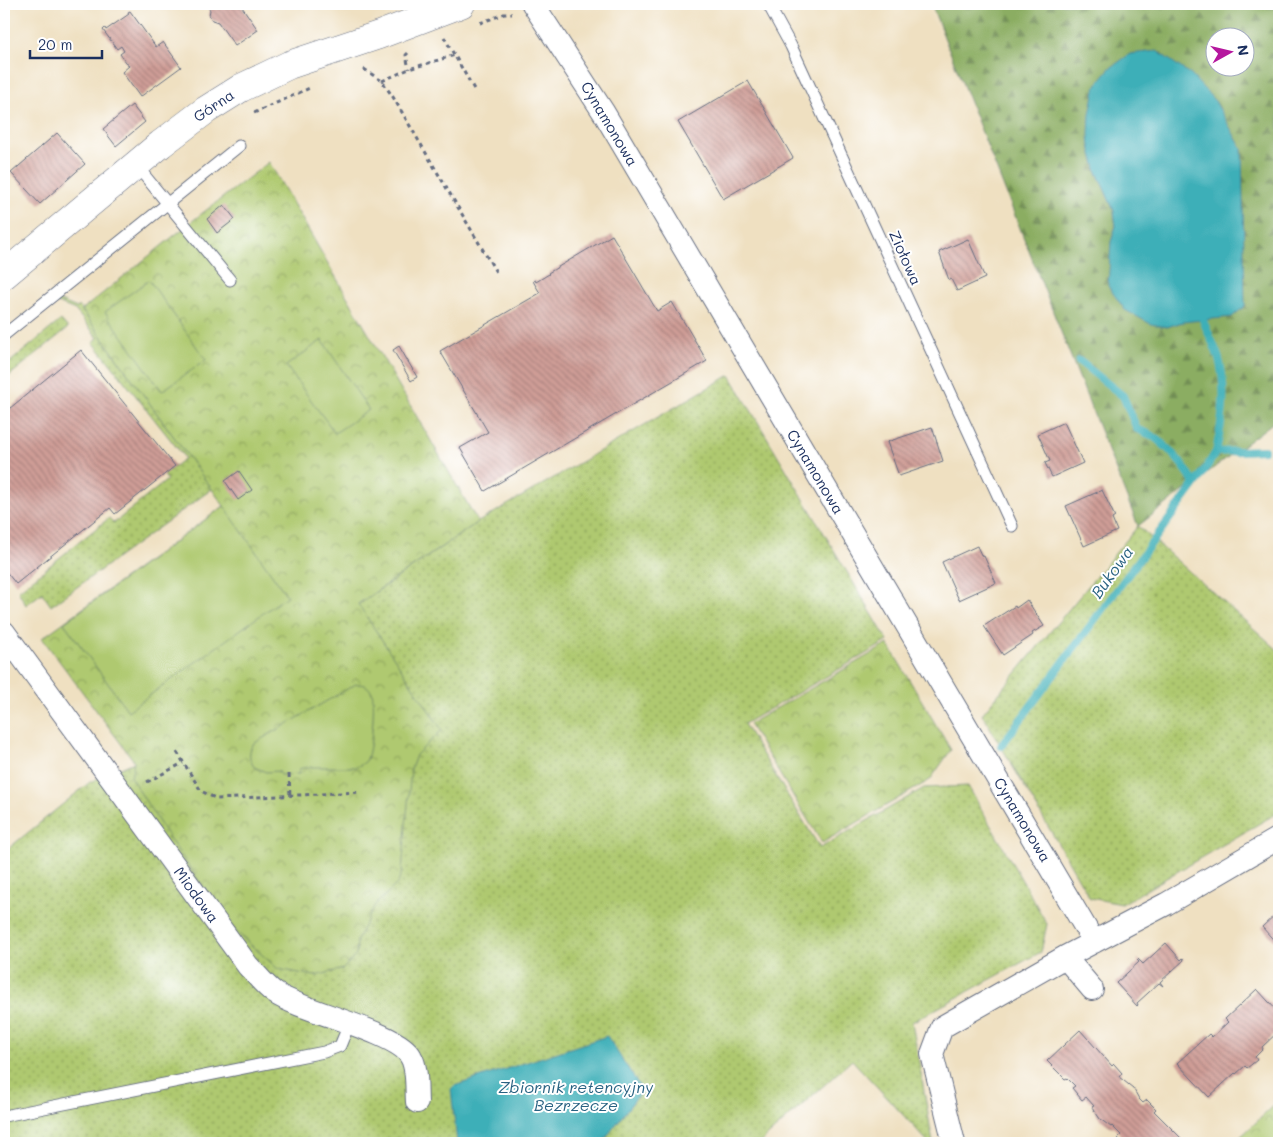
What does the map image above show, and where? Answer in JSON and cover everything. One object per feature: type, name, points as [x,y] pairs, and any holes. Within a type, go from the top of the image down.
[{"type":"street","name":"Górna","points":[[4,275],[136,165],[206,110],[254,81],[289,65],[379,35],[462,4]]},
{"type":"street","name":"Cynamonowa","points":[[533,4],[604,113],[1094,942]]},
{"type":"street","name":"Miodowa","points":[[4,632],[248,966],[274,993],[306,1008],[390,1039],[403,1046],[412,1058],[418,1102]]},
{"type":"street","points":[[954,1143],[932,1054],[942,1027],[1065,957],[1166,904],[1279,838]]},
{"type":"street","points":[[1065,957],[1092,988]]},
{"type":"lane","name":"Ziołowa","points":[[768,4],[791,46],[1012,526]]},
{"type":"lane","points":[[4,335],[239,146]]},
{"type":"lane","points":[[136,165],[230,280]]},
{"type":"lane","points":[[4,1116],[324,1052],[340,1046],[349,1024]]},
{"type":"path","points":[[444,36],[476,91]]},
{"type":"path","points":[[382,81],[409,69],[455,55]]},
{"type":"path","points":[[360,68],[367,69],[382,81],[393,97],[496,272]]},
{"type":"path","points":[[254,113],[315,85]]},
{"type":"path","points":[[177,752],[201,791],[217,799],[361,792]]},
{"type":"path","points":[[148,782],[183,762]]},
{"type":"path","points":[[289,774],[290,796]]},
{"type":"green space","points":[[931,4],[1279,4],[1279,418],[1138,526]],"holes":[[[1090,146],[1182,322],[1167,327],[1111,243],[1116,226],[1114,211],[1097,172]]]},
{"type":"green space","points":[[269,162],[478,522],[358,604],[442,730],[416,755],[411,769],[402,871],[398,883],[375,905],[357,940],[356,955],[343,969],[315,976],[278,969],[232,928],[171,841],[131,778],[134,761],[42,638],[224,506],[82,310]]},
{"type":"green space","points":[[149,280],[206,360],[162,391],[105,312]]},
{"type":"green space","points":[[58,300],[77,308],[79,306],[212,489],[51,606],[42,593],[26,605],[18,591],[109,518],[114,523],[167,480],[164,475],[185,458],[93,342],[98,338],[75,310],[55,302]]},
{"type":"green space","points":[[61,320],[68,328],[4,380],[4,367]]},
{"type":"green space","points":[[322,340],[369,410],[335,433],[286,366]]},
{"type":"green space","points":[[730,375],[888,641],[744,724],[820,848],[924,788],[968,786],[1047,924],[1041,952],[912,1022],[933,1143],[929,1143],[852,1060],[760,1143],[4,1143],[4,852],[90,782],[134,762],[478,522]]},
{"type":"green space","points":[[224,506],[287,596],[128,711],[64,623]]},
{"type":"green space","points":[[1138,526],[1279,651],[1279,812],[1122,904],[1090,898],[982,714]]},
{"type":"green space","points":[[888,644],[951,750],[930,780],[822,843],[749,724]]},
{"type":"green space","points":[[356,684],[368,687],[373,698],[371,738],[365,762],[356,767],[306,767],[299,769],[299,774],[280,775],[279,771],[266,772],[254,767],[250,756],[253,744]]},
{"type":"green space","points":[[1279,1101],[1279,1143],[1238,1143],[1236,1141]]},
{"type":"water","points":[[1157,51],[1191,75],[1215,101],[1242,149],[1245,306],[1232,317],[1182,322],[1167,327],[1151,324],[1125,310],[1108,286],[1111,242],[1116,226],[1114,211],[1097,172],[1090,146],[1090,114],[1096,85],[1109,69],[1130,54]]},
{"type":"water","name":"Zbiornik retencyjny Bezrzecze","points":[[607,1036],[642,1090],[602,1143],[457,1143],[451,1089],[454,1086]]},
{"type":"building","points":[[206,4],[240,4],[258,30],[235,46],[218,22],[212,20],[209,15],[210,10]]},
{"type":"building","points":[[130,11],[156,47],[163,42],[181,67],[140,97],[122,72],[129,66],[120,54],[124,51],[121,46],[117,49],[103,30],[105,28],[106,30],[129,14],[128,12]]},
{"type":"building","points":[[748,81],[793,158],[723,199],[678,122]]},
{"type":"building","points":[[132,105],[145,122],[116,146],[103,129]]},
{"type":"building","points":[[57,133],[85,164],[40,204],[11,173]]},
{"type":"building","points":[[224,205],[235,219],[217,233],[207,219]]},
{"type":"building","points":[[612,235],[657,311],[672,302],[707,361],[485,491],[460,448],[488,432],[440,351],[540,293],[533,281],[535,280],[536,282]]},
{"type":"building","points":[[968,239],[985,278],[957,291],[951,279],[949,280],[939,252]]},
{"type":"building","points":[[399,346],[417,377],[411,381],[393,350]]},
{"type":"building","points":[[81,350],[175,466],[115,514],[110,508],[16,584],[4,569],[4,413]]},
{"type":"building","points":[[1064,422],[1083,463],[1052,477],[1045,463],[1050,461],[1038,434]]},
{"type":"building","points":[[932,427],[943,461],[899,476],[887,442]]},
{"type":"building","points":[[239,471],[252,490],[238,500],[225,481]]},
{"type":"building","points":[[1102,490],[1115,517],[1112,519],[1117,531],[1084,546],[1066,506]]},
{"type":"building","points":[[977,546],[982,557],[984,556],[996,583],[959,600],[942,562]]},
{"type":"building","points":[[1027,600],[1044,626],[1003,655],[984,626]]},
{"type":"building","points":[[1279,911],[1279,946],[1262,927]]},
{"type":"building","points":[[1166,943],[1181,960],[1183,958],[1184,960],[1160,982],[1163,986],[1159,983],[1137,1003],[1137,1006],[1116,983],[1139,962],[1138,959],[1143,964]]},
{"type":"building","points":[[1257,989],[1279,1013],[1279,1031],[1262,1047],[1263,1049],[1255,1057],[1257,1060],[1247,1068],[1245,1066],[1235,1073],[1209,1097],[1177,1063],[1209,1034],[1212,1037],[1228,1022],[1225,1019]]},
{"type":"building","points":[[1080,1030],[1112,1066],[1114,1064],[1122,1073],[1119,1077],[1133,1088],[1139,1099],[1143,1103],[1147,1100],[1156,1109],[1154,1111],[1186,1143],[1123,1143],[1118,1138],[1121,1135],[1112,1126],[1100,1119],[1092,1107],[1094,1106],[1086,1097],[1082,1100],[1072,1088],[1075,1086],[1047,1061]]},
{"type":"waterway","points":[[1203,320],[1217,352],[1222,374],[1223,408],[1216,452]]},
{"type":"waterway","points":[[1079,361],[1123,396],[1137,429],[1151,435],[1170,451],[1188,472],[1194,485]]},
{"type":"waterway","name":"Bukowa","points":[[1001,746],[1199,479],[1216,452],[1264,450]]}]
